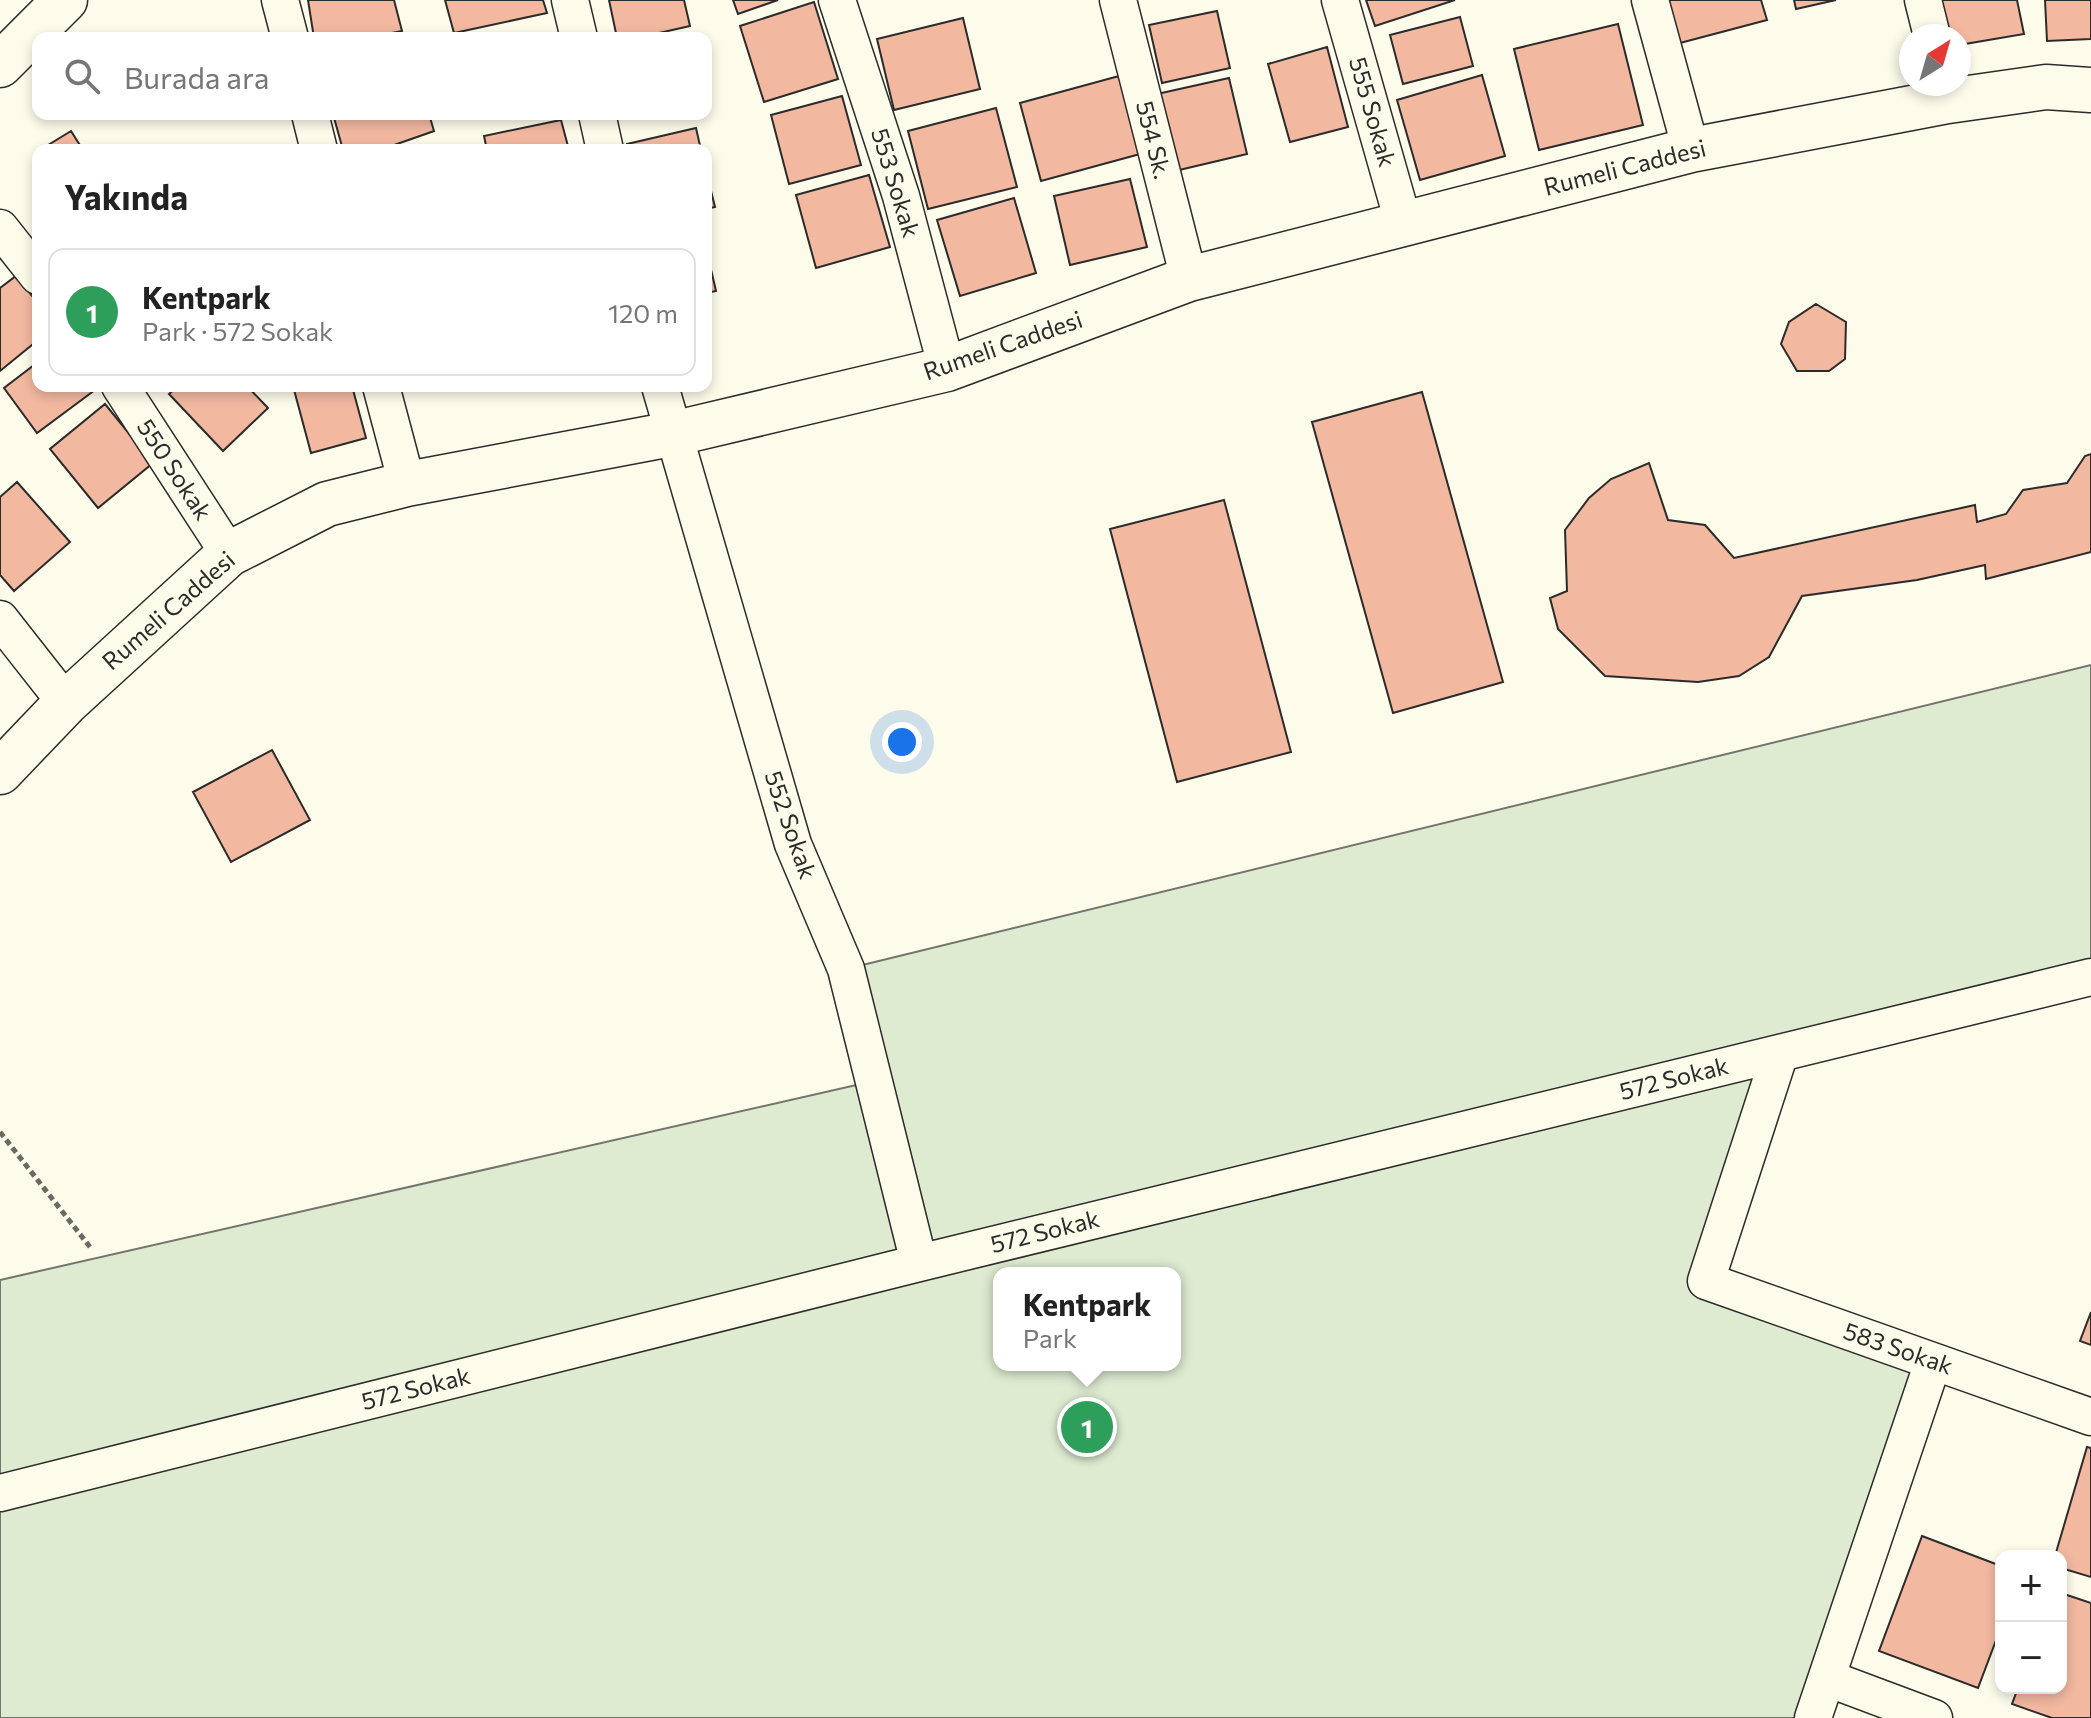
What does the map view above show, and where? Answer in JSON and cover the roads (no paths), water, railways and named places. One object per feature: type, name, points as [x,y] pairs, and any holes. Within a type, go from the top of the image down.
[{"type":"street","points":[[33,32],[65,0]]},
{"type":"street","points":[[280,0],[288,32]]},
{"type":"street","points":[[570,0],[578,32]]},
{"type":"street","name":"553 Sokak","points":[[837,0],[901,196],[947,369]]},
{"type":"street","name":"554 Sk.","points":[[1118,0],[1189,279]]},
{"type":"street","name":"555 Sokak","points":[[1340,0],[1404,225]]},
{"type":"street","points":[[1650,0],[1691,150]]},
{"type":"street","points":[[1923,0],[1929,24]]},
{"type":"street","points":[[0,65],[32,33]]},
{"type":"street","name":"Rumeli Caddesi","points":[[1971,91],[2046,87],[2091,90]]},
{"type":"street","name":"Rumeli Caddesi","points":[[0,772],[66,703],[229,554],[327,504],[407,484],[672,434],[947,369],[1189,279],[1691,150],[1928,96]]},
{"type":"street","points":[[312,120],[318,144]]},
{"type":"street","points":[[598,120],[604,144]]},
{"type":"street","points":[[0,228],[32,268]]},
{"type":"street","name":"550 Sokak","points":[[124,392],[229,554]]},
{"type":"street","points":[[383,392],[407,484]]},
{"type":"street","name":"552 Sokak","points":[[662,392],[793,844],[846,969],[919,1263]]},
{"type":"street","points":[[0,619],[66,703]]},
{"type":"street","name":"572 Sokak","points":[[0,1493],[919,1263],[2091,977]]},
{"type":"street","name":"583 Sokak","points":[[1780,1053],[1706,1281],[2091,1417]]},
{"type":"street","points":[[1813,1718],[1933,1362]]},
{"type":"street","points":[[1827,1678],[1934,1718]]},
{"type":"place","name":"Kentpark","points":[[1087,1427]]}]
